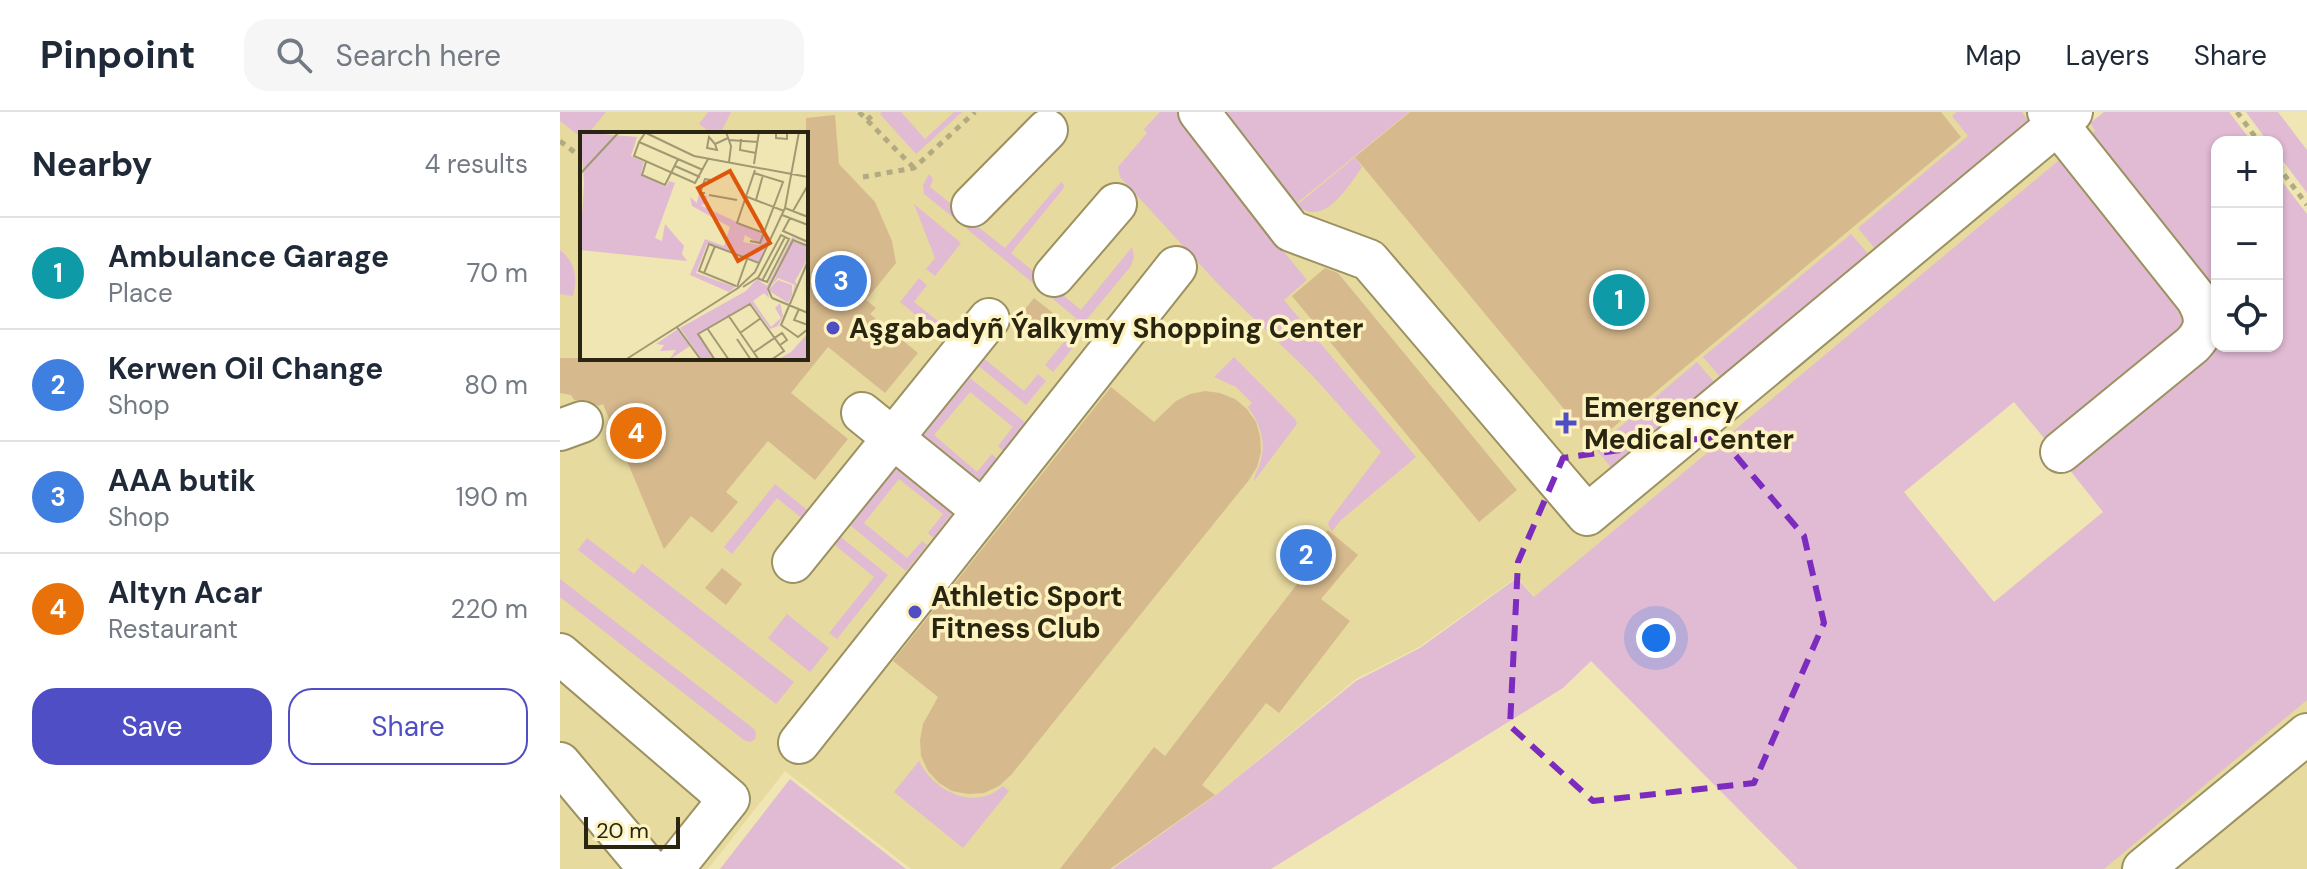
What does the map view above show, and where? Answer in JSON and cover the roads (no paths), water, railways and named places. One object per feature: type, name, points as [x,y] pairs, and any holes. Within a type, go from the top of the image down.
[{"type":"lane","points":[[1199,112],[1291,231],[1369,260],[1587,515],[2059,116],[2196,298],[2205,318],[2200,336],[2192,345],[2061,452]]},
{"type":"lane","points":[[972,206],[1047,130]]},
{"type":"lane","points":[[1054,276],[1116,204]]},
{"type":"lane","points":[[799,743],[1176,267]]},
{"type":"lane","points":[[793,562],[989,319]]},
{"type":"lane","points":[[862,413],[983,511]]},
{"type":"lane","points":[[560,654],[729,799],[673,869]]},
{"type":"lane","points":[[2143,869],[2307,734]]},
{"type":"lane","points":[[560,763],[649,869]]},
{"type":"place","name":"AAA butik","points":[[841,281]]},
{"type":"place","name":"Ambulance Garage","points":[[1619,300]]},
{"type":"place","name":"Aşgabadyñ Ýalkymy Shopping Center","points":[[833,328]]},
{"type":"place","name":"Emergency Medical Center","points":[[1566,423]]},
{"type":"place","name":"Altyn Acar","points":[[636,433]]},
{"type":"place","name":"Kerwen Oil Change","points":[[1306,555]]},
{"type":"place","name":"Athletic Sport Fitness Club","points":[[915,612]]}]
